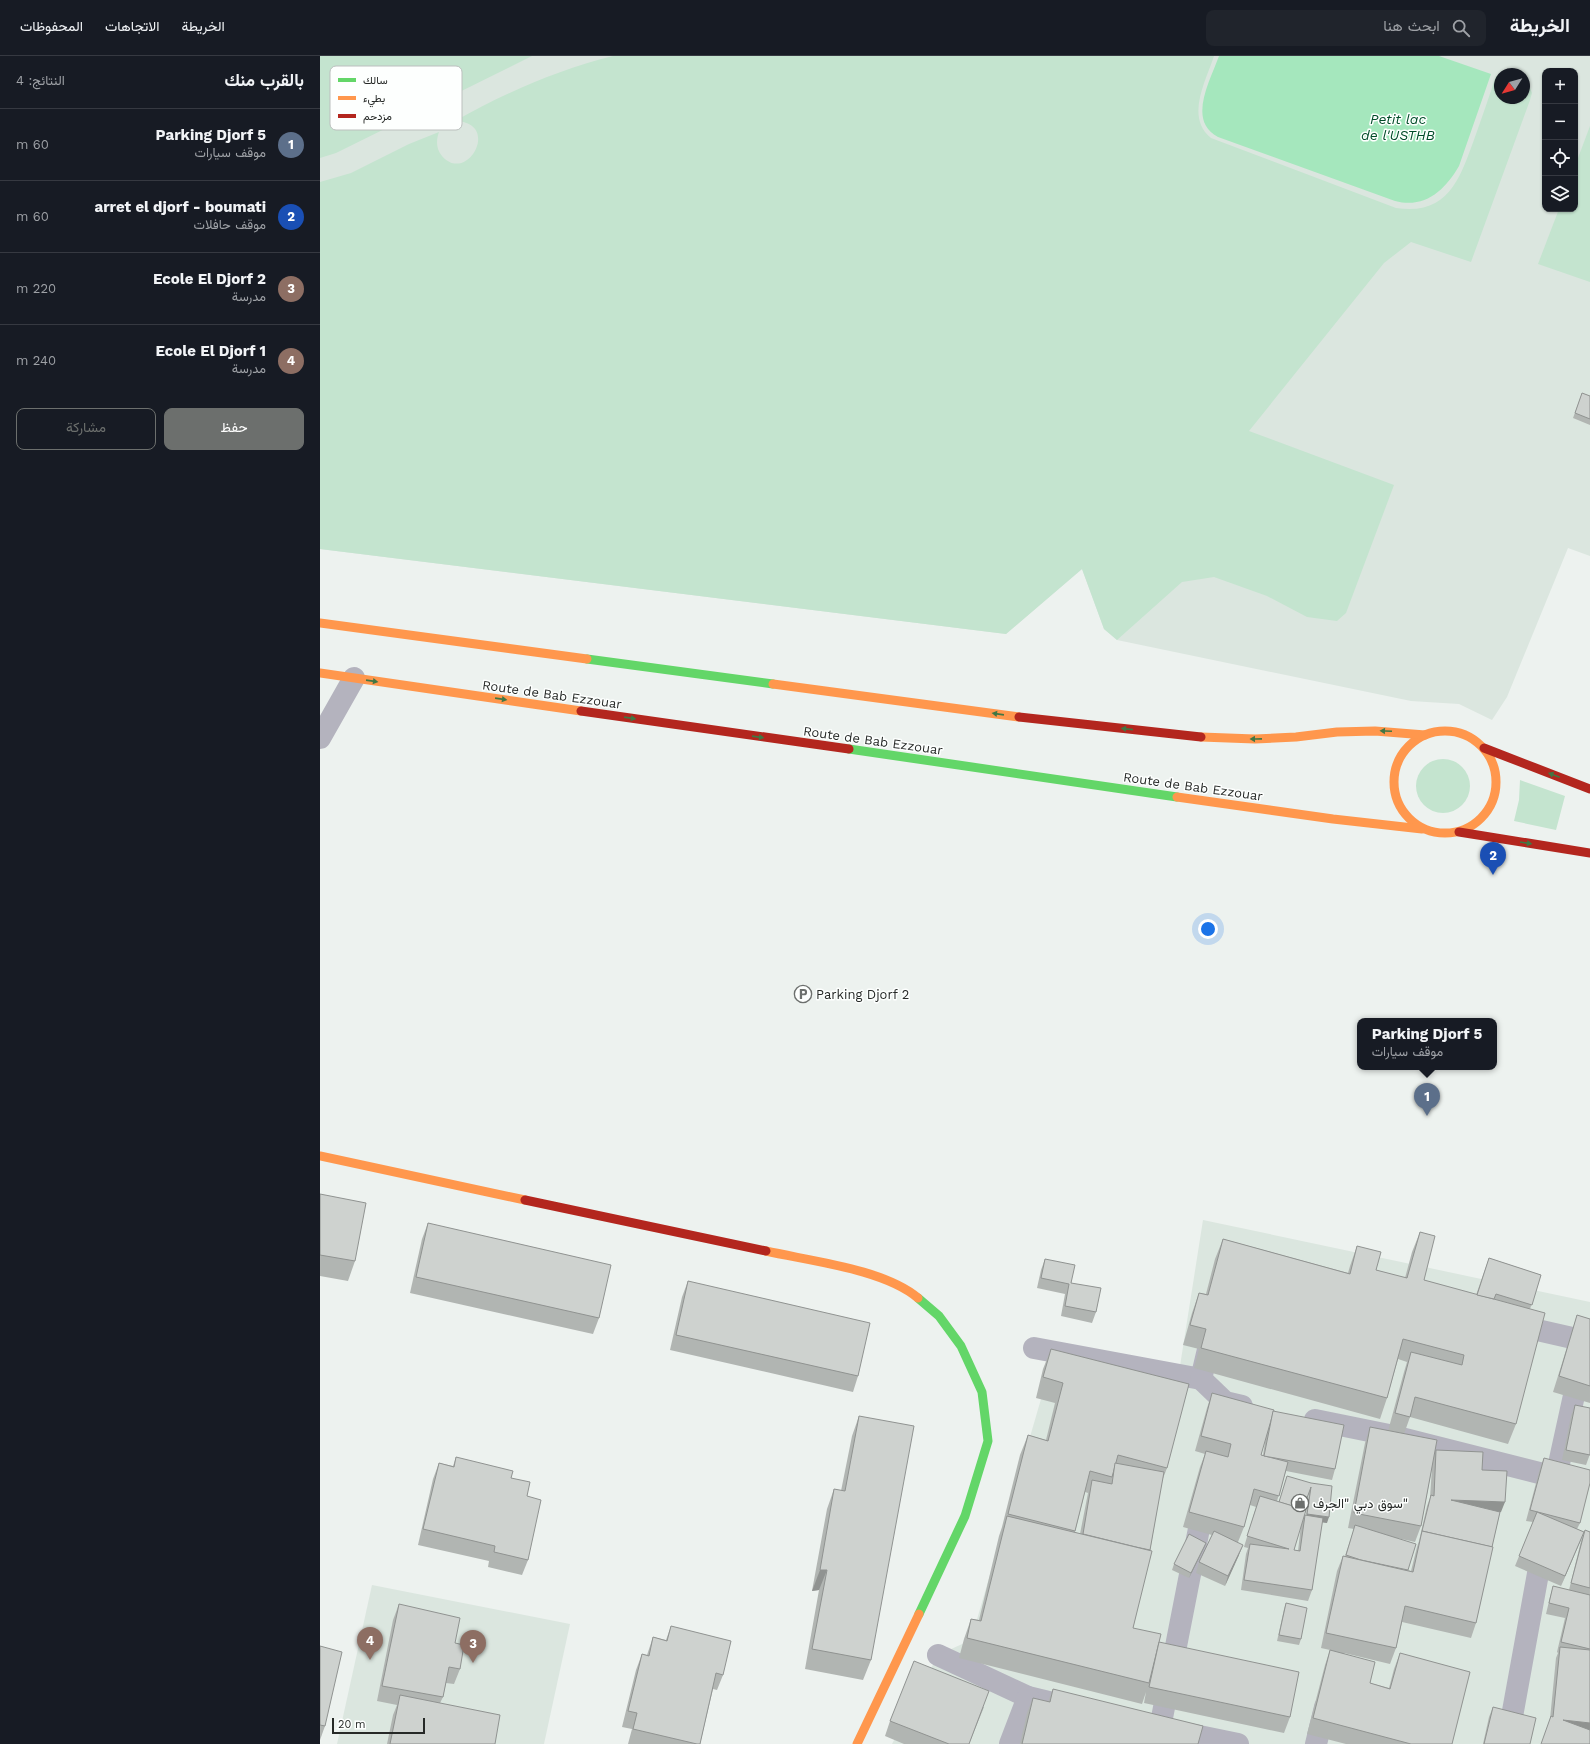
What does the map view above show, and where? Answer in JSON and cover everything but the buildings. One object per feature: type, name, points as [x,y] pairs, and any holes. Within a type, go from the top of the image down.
[{"type":"main road","points":[[320,623],[1044,720],[1213,738],[1289,738],[1336,732],[1375,731],[1425,735]]},
{"type":"main road","name":"Route de Bab Ezzouar","points":[[320,673],[1326,818],[1422,829]]},
{"type":"main road","points":[[1438,731],[1453,731],[1467,736],[1479,743],[1484,748],[1492,761],[1496,775],[1496,790],[1492,804],[1484,816],[1473,826],[1460,832],[1447,834],[1434,833],[1422,829],[1410,820],[1401,809],[1395,795],[1393,781],[1396,766],[1402,753],[1412,743],[1425,735],[1438,731]]},
{"type":"main road","points":[[1484,748],[1590,789]]},
{"type":"main road","points":[[1460,832],[1590,853]]},
{"type":"main road","points":[[320,1156],[867,1273],[908,1290],[939,1316],[961,1346],[982,1392],[988,1441],[965,1516],[857,1744]]},
{"type":"street","points":[[320,738],[354,678]]},
{"type":"street","points":[[1494,1319],[1588,1342],[1555,1477],[1507,1744]]},
{"type":"street","points":[[1201,1379],[1214,1325]]},
{"type":"street","points":[[1034,1348],[1201,1379],[1223,1410],[1262,1410]]},
{"type":"street","points":[[1292,1416],[1387,1443],[1555,1477]]},
{"type":"street","points":[[1208,1487],[1152,1726],[1238,1744]]},
{"type":"street","points":[[938,1656],[1028,1697],[1082,1710]]},
{"type":"street","points":[[1316,1744],[1329,1690]]},
{"type":"street","points":[[1010,1744],[1028,1697]]},
{"type":"shaded area","points":[[320,56],[1590,56],[1590,556],[1568,548],[1507,697],[1492,720],[1459,704],[1411,701],[1117,640],[1104,629],[1082,569],[1006,634],[320,549]]},
{"type":"shaded area","points":[[320,56],[532,56],[462,91],[462,66],[330,66],[330,130],[382,130],[336,153],[320,158]]},
{"type":"shaded area","points":[[613,56],[1214,56],[1203,87],[1198,109],[1199,120],[1203,129],[1211,138],[1396,208],[1414,209],[1429,206],[1440,200],[1450,191],[1457,180],[1464,167],[1494,82],[1494,104],[1529,104],[1471,262],[1411,242],[1384,263],[1249,431],[1394,485],[1346,613],[1337,621],[1307,617],[1267,596],[1214,577],[1182,582],[1117,640],[1104,629],[1082,569],[1006,634],[320,549],[320,182],[351,173],[409,144],[439,132],[437,144],[442,156],[452,163],[461,163],[469,158],[476,150],[478,140],[476,131],[469,124],[462,122],[462,117],[532,83],[572,68]]},
{"type":"shaded area","points":[[1530,88],[1532,93],[1530,100]]},
{"type":"shaded area","points":[[1590,126],[1590,282],[1538,264],[1558,212],[1578,212],[1578,158]]},
{"type":"shaded area","points":[[1443,759],[1453,761],[1462,767],[1468,776],[1470,786],[1468,796],[1462,805],[1453,811],[1443,813],[1433,811],[1424,805],[1418,796],[1416,786],[1418,776],[1424,767],[1433,761]]},
{"type":"shaded area","points":[[1520,780],[1565,796],[1556,830],[1514,821],[1519,800]]},
{"type":"shaded area","name":"سوق دبي \"الجرف\"","points":[[1203,1220],[1590,1302],[1590,1744],[892,1744],[938,1655],[971,1640],[1057,1344],[1180,1366]]},
{"type":"shaded area","points":[[372,1585],[570,1624],[544,1744],[337,1744]]},
{"type":"water","name":"Petit lac de l'USTHB","points":[[1219,56],[1439,56],[1491,74],[1459,166],[1441,190],[1433,196],[1425,200],[1406,203],[1395,201],[1218,137],[1209,130],[1204,121],[1202,111],[1207,88]]},
{"type":"traffic: fast","points":[[587,659],[773,684]]},
{"type":"traffic: fast","points":[[849,749],[1177,797]]},
{"type":"traffic: fast","points":[[918,1298],[939,1316],[961,1346],[982,1392],[988,1441],[965,1516],[919,1614]]},
{"type":"traffic: slow","points":[[320,623],[587,659]]},
{"type":"traffic: slow","points":[[320,673],[581,711]]},
{"type":"traffic: slow","points":[[773,684],[1019,717]]},
{"type":"traffic: slow","points":[[1201,737],[1255,739],[1296,737],[1337,732],[1375,731],[1425,735]]},
{"type":"traffic: slow","points":[[1445,731],[1465,734],[1474,739],[1488,753],[1493,762],[1496,782],[1493,802],[1488,811],[1474,825],[1465,830],[1445,833],[1425,830],[1416,825],[1402,811],[1397,802],[1394,782],[1397,762],[1402,753],[1416,739],[1425,734],[1445,731]]},
{"type":"traffic: slow","points":[[1177,797],[1333,819],[1422,829]]},
{"type":"traffic: slow","points":[[320,1156],[525,1200]]},
{"type":"traffic: slow","points":[[766,1251],[846,1267],[867,1273],[904,1288],[918,1298]]},
{"type":"traffic: slow","points":[[857,1744],[919,1614]]},
{"type":"traffic: jam","points":[[581,711],[849,749]]},
{"type":"traffic: jam","points":[[1019,717],[1201,737]]},
{"type":"traffic: jam","points":[[1484,748],[1590,789]]},
{"type":"traffic: jam","points":[[1459,832],[1590,853]]},
{"type":"traffic: jam","points":[[525,1200],[766,1251]]},
{"type":"place","name":"arret el djorf - boumati","points":[[1493,875]]},
{"type":"place","name":"Parking Djorf 2","points":[[803,994]]},
{"type":"place","name":"Parking Djorf 5","points":[[1427,1116]]},
{"type":"place","name":"سوق دبي \"الجرف\"","points":[[1300,1503]]},
{"type":"place","name":"Ecole El Djorf 1","points":[[370,1660]]},
{"type":"place","name":"Ecole El Djorf 2","points":[[473,1663]]}]
